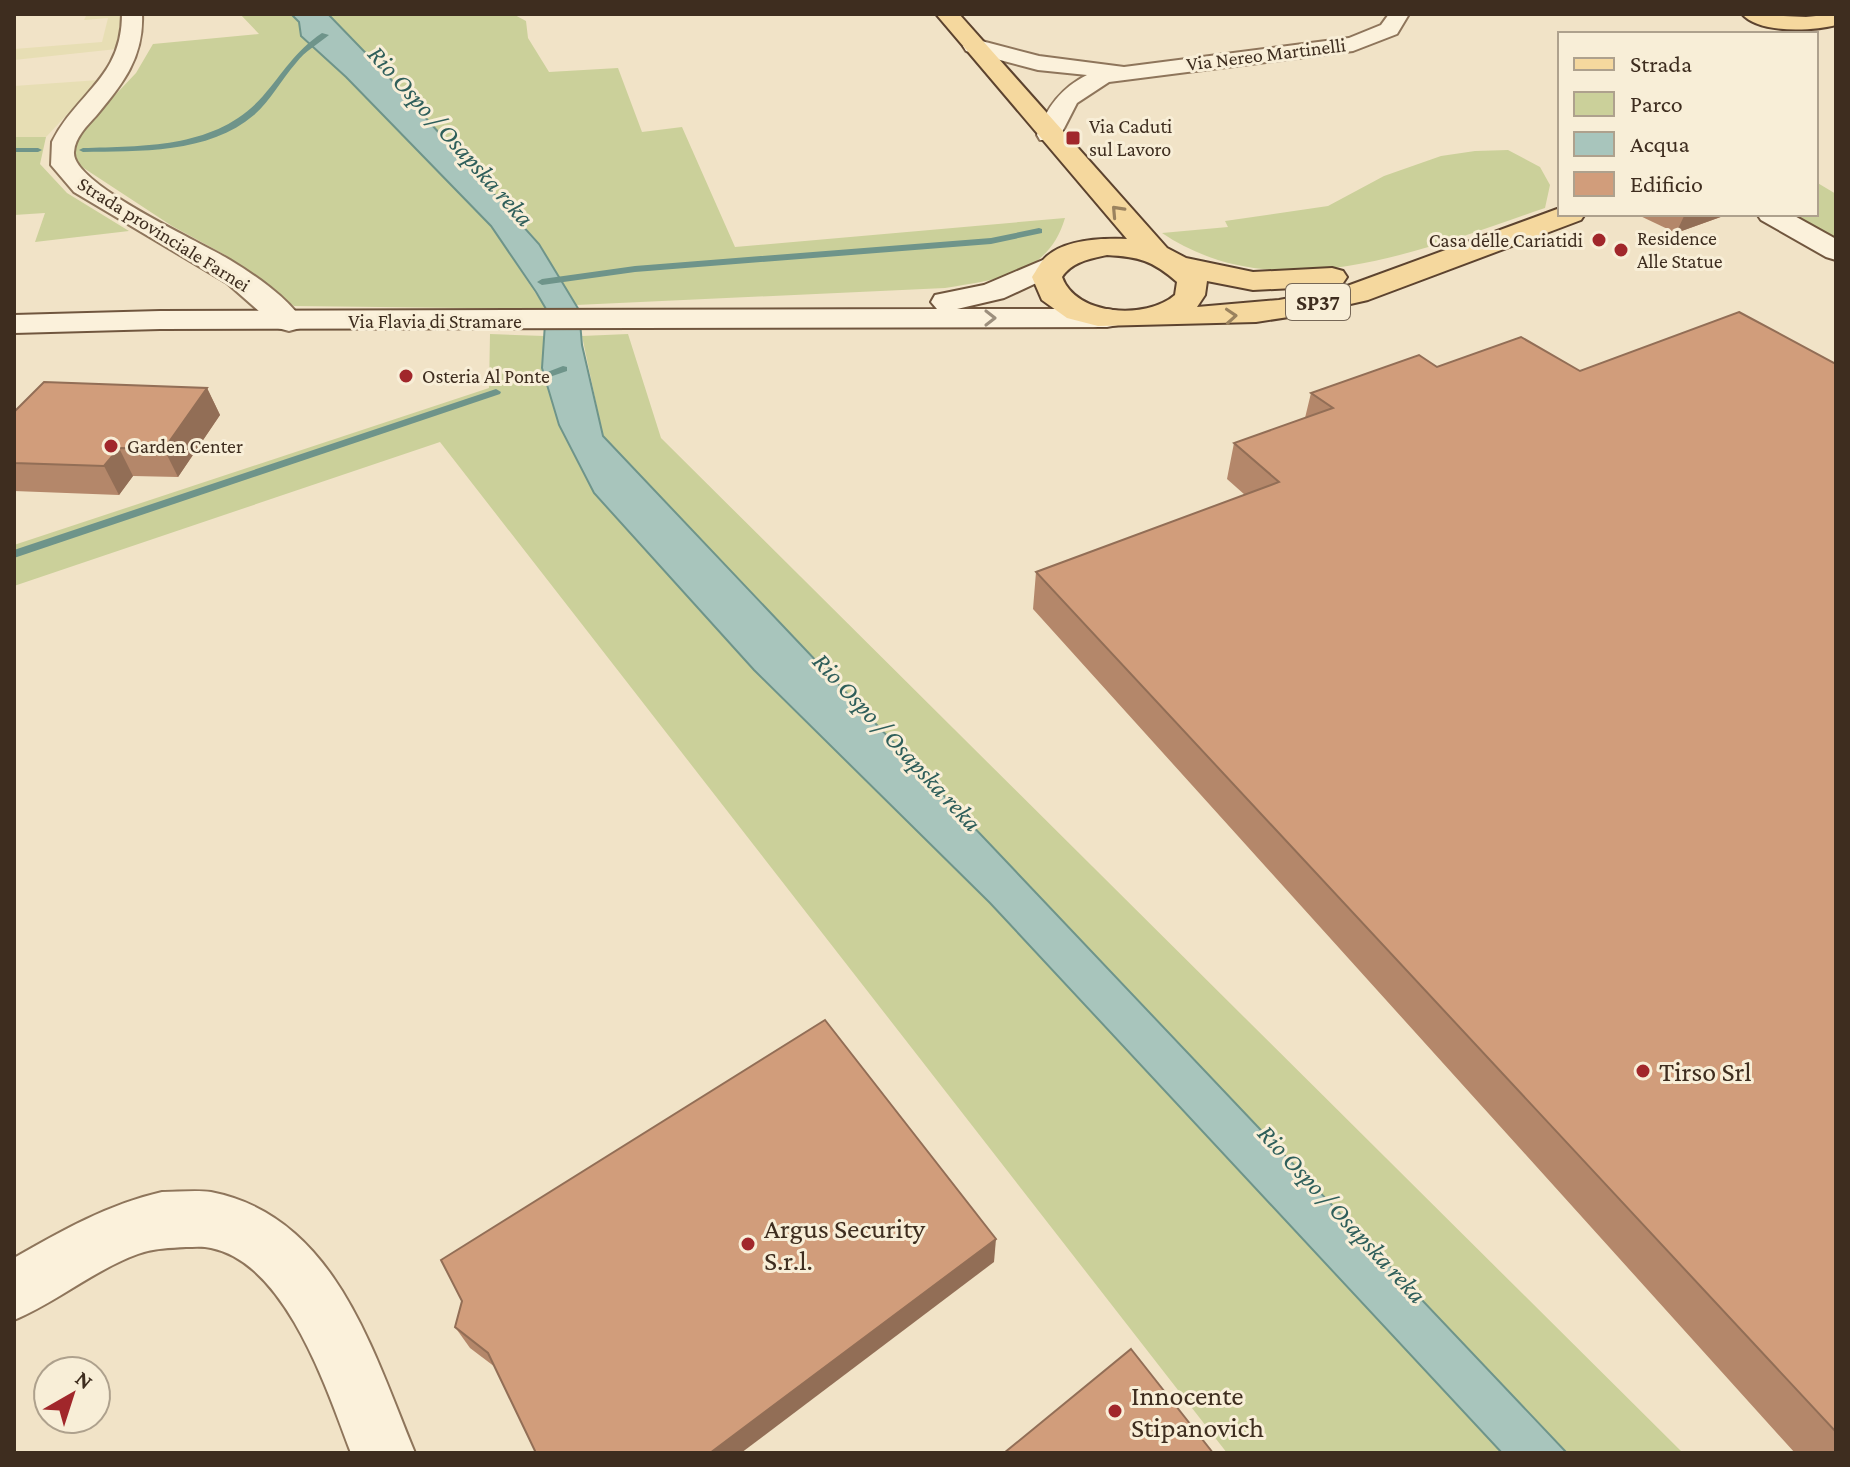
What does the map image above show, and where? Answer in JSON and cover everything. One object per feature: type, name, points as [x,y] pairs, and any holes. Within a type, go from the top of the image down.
[{"type":"main road","points":[[947,14],[1049,135],[1155,252]]},
{"type":"main road","points":[[1753,14],[1778,21],[1812,23],[1836,17]]},
{"type":"main road","points":[[1745,32],[1755,26],[1778,21]]},
{"type":"main road","points":[[1057,261],[1082,221],[1079,169]]},
{"type":"main road","name":"Via Flavia di Stramare","points":[[14,324],[1232,316],[1350,295],[1566,216]]},
{"type":"main road","points":[[1775,216],[1836,251]]},
{"type":"main road","name":"Via Flavia di Stramare","points":[[856,318],[993,292],[1057,261],[1107,246],[1155,252],[1184,267],[1253,281],[1317,279],[1398,267],[1476,249]]},
{"type":"main road","name":"Via Flavia di Stramare","points":[[1057,261],[1045,278],[1049,291],[1062,303],[1082,313],[1107,318]]},
{"type":"main road","name":"Via Flavia di Stramare","points":[[1153,317],[1173,311],[1187,302],[1194,291],[1192,279],[1184,267]]},
{"type":"street","name":"Strada provinciale Farnei","points":[[132,14],[132,35],[120,73],[66,138],[62,150],[64,165],[94,193],[267,299],[289,322]]},
{"type":"street","name":"Via Nereo Martinelli","points":[[1004,81],[1121,72],[1353,44],[1389,29],[1399,14]]},
{"type":"street","name":"Via Nereo Martinelli","points":[[974,46],[1082,75]]},
{"type":"street","name":"Via Nereo Martinelli","points":[[1049,135],[1062,102],[1082,75]]},
{"type":"street","points":[[14,1291],[105,1240],[161,1220],[212,1219],[253,1234],[290,1262],[324,1313],[383,1453]]},
{"type":"shaded area","points":[[87,14],[122,14],[117,49],[14,60],[14,49],[102,42],[108,18],[84,20]]},
{"type":"shaded area","points":[[99,80],[46,137],[14,137],[14,86]]},
{"type":"green space","points":[[240,14],[291,14],[299,22],[301,36],[346,77],[491,226],[546,309],[294,306],[227,256],[172,226],[76,163],[75,137],[136,73],[153,44],[259,34]]},
{"type":"green space","points":[[328,14],[513,14],[526,21],[528,38],[549,72],[618,68],[642,132],[682,127],[735,247],[1065,218],[1057,237],[1033,263],[1001,277],[964,285],[576,305],[539,243]]},
{"type":"green space","points":[[14,137],[46,137],[40,164],[67,193],[129,231],[35,242],[45,213],[14,215]]},
{"type":"green space","points":[[1508,150],[1540,167],[1550,185],[1545,208],[1402,254],[1353,265],[1303,270],[1254,268],[1207,256],[1162,233],[1228,227],[1225,221],[1328,206],[1384,176],[1441,156]]},
{"type":"green space","points":[[1818,183],[1836,194],[1836,243],[1789,216],[1818,216]]},
{"type":"green space","points":[[490,334],[544,336],[542,368],[559,425],[594,493],[754,670],[990,903],[1502,1453],[1227,1453],[440,442],[14,586],[14,545],[489,388]]},
{"type":"green space","points":[[628,334],[661,438],[1683,1453],[1567,1453],[682,522],[603,436],[582,336]]},
{"type":"water","points":[[291,14],[328,14],[539,244],[579,310],[582,345],[603,436],[1567,1453],[1502,1453],[990,903],[754,670],[594,493],[559,425],[542,368],[546,309],[536,292],[491,226],[346,77],[301,36],[299,22]]},
{"type":"building","name":"Tirso Srl","points":[[1739,312],[1836,364],[1836,1432],[1036,572],[1279,482],[1234,443],[1333,408],[1311,393],[1419,355],[1437,367],[1521,337],[1580,371]]},
{"type":"building","points":[[44,382],[207,388],[164,449],[119,448],[104,466],[14,463],[14,412]]},
{"type":"building","name":"Argus Security S.r.l.","points":[[825,1020],[996,1239],[710,1453],[536,1453],[488,1353],[455,1327],[462,1301],[441,1260]]},
{"type":"building","name":"Innocente Stipanovich","points":[[1131,1349],[1213,1453],[1004,1453]]},
{"type":"waterway","points":[[83,150],[157,147],[206,137],[229,128],[250,115],[298,55],[325,35]]},
{"type":"waterway","points":[[14,150],[38,150]]},
{"type":"waterway","points":[[542,282],[635,269],[991,241],[1039,231]]},
{"type":"waterway","points":[[529,381],[563,369]]},
{"type":"waterway","points":[[14,554],[496,392]]},
{"type":"place","name":"Via Caduti sul Lavoro","points":[[1073,138]]},
{"type":"place","name":"Casa delle Cariatidi","points":[[1599,240]]},
{"type":"place","name":"Residence Alle Statue","points":[[1621,250]]},
{"type":"place","name":"Osteria Al Ponte","points":[[406,376]]},
{"type":"place","name":"Garden Center","points":[[111,446]]},
{"type":"place","name":"Tirso Srl","points":[[1643,1071]]},
{"type":"place","name":"Argus Security S.r.l.","points":[[748,1244]]},
{"type":"place","name":"Innocente Stipanovich","points":[[1115,1411]]},
{"type":"water label","name":"Rio Ospo / Osapska reka","points":[[451,136]]},
{"type":"water label","name":"Rio Ospo / Osapska reka","points":[[897,742]]},
{"type":"water label","name":"Rio Ospo / Osapska reka","points":[[1342,1214]]}]
